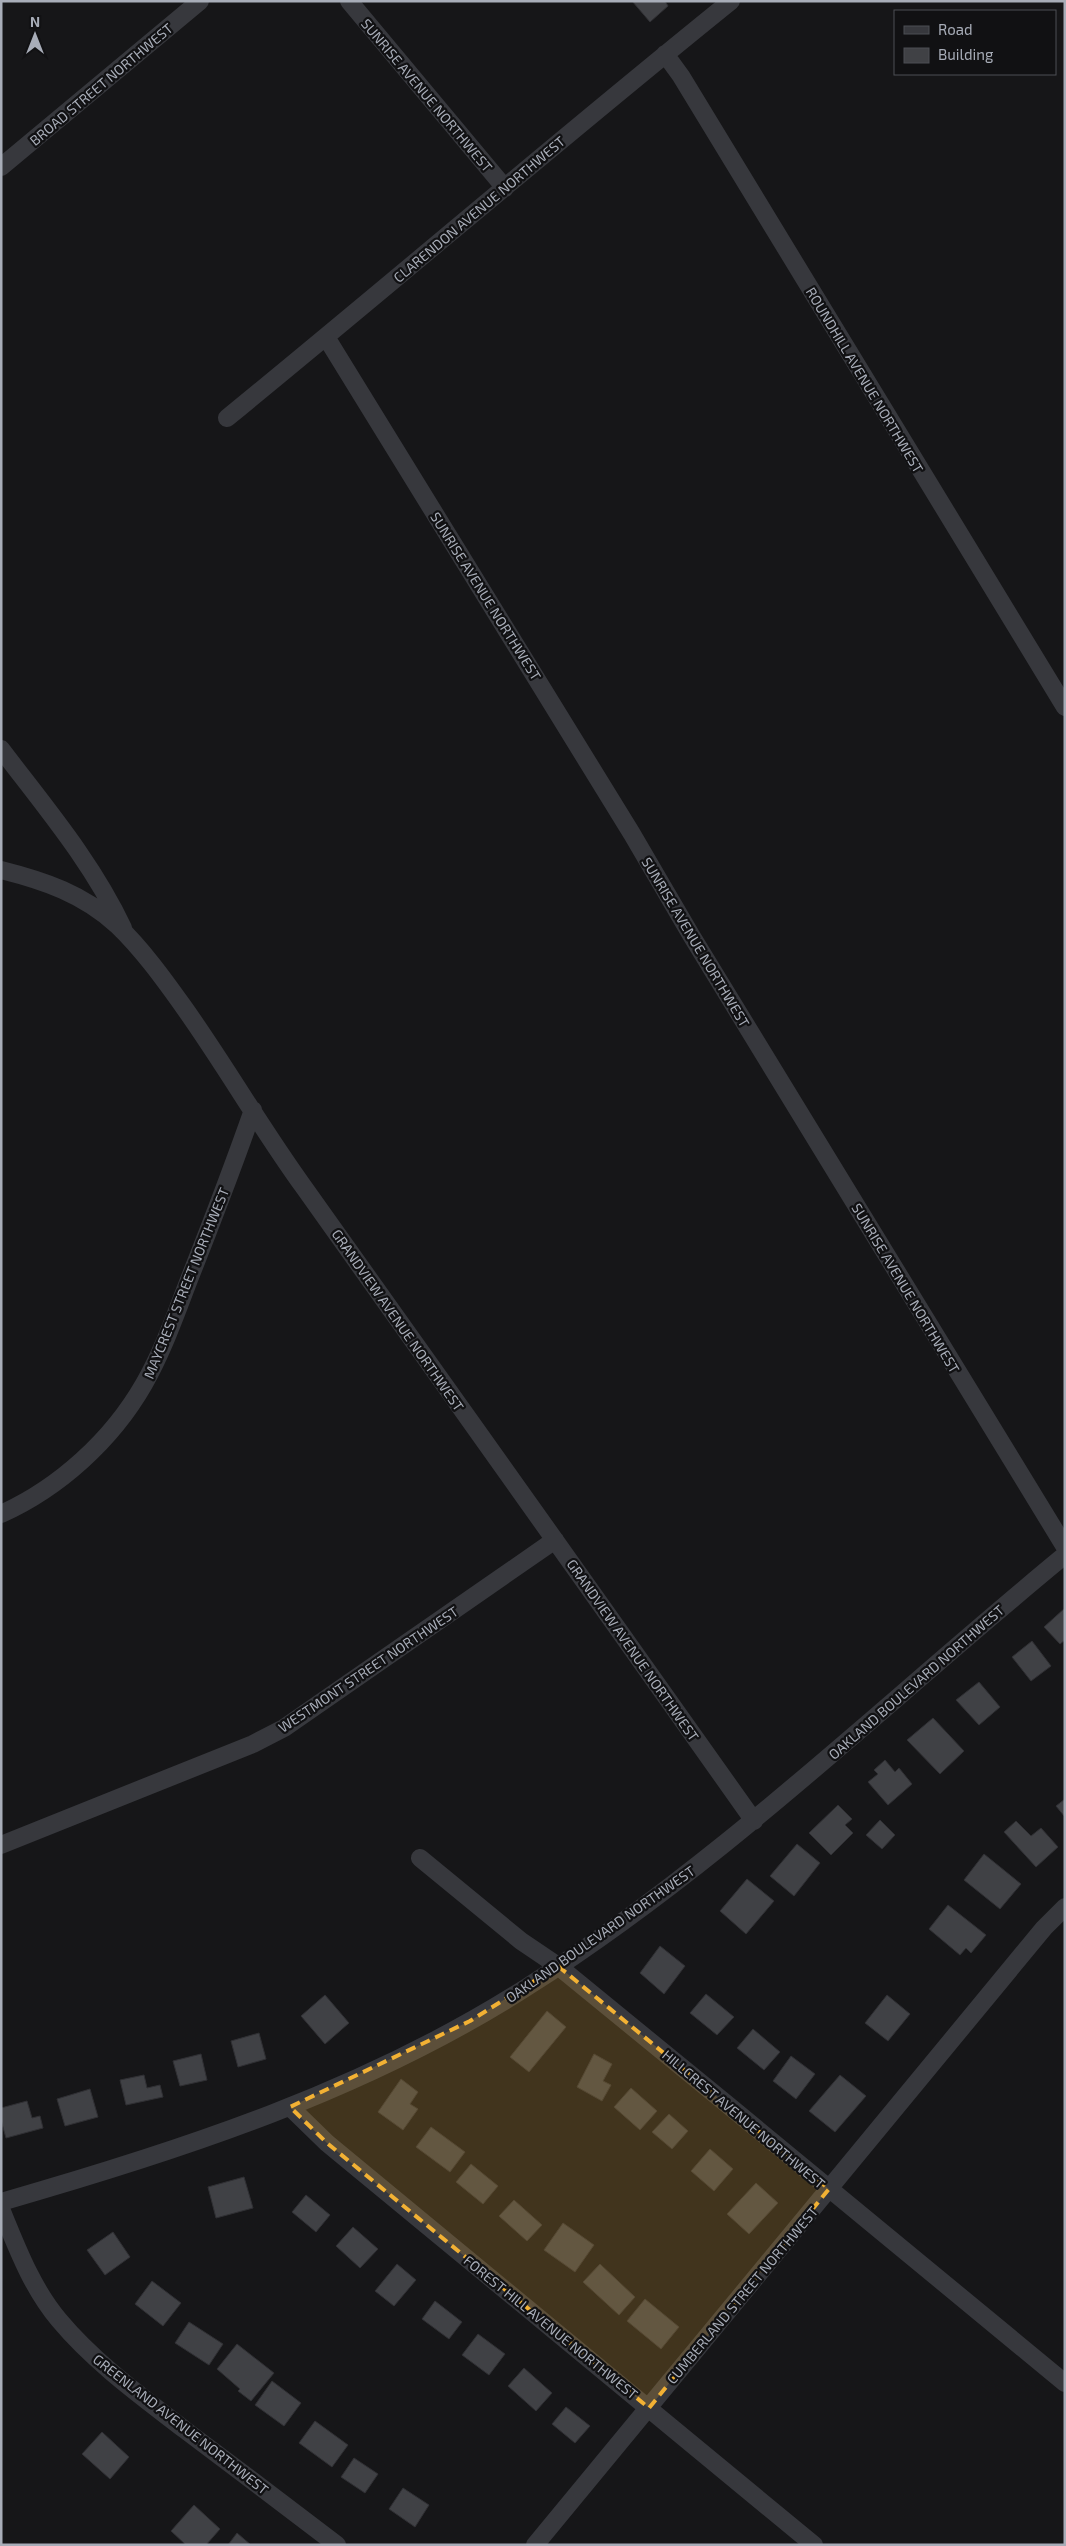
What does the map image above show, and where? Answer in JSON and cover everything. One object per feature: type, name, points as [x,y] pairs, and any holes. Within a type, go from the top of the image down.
[{"type":"street","name":"BROAD STREET NORTHWEST","points":[[1,168],[200,1]]},
{"type":"street","name":"SUNRISE AVENUE NORTHWEST","points":[[349,1],[505,188]]},
{"type":"street","name":"CLARENDON AVENUE NORTHWEST","points":[[227,418],[665,54],[732,1]]},
{"type":"street","name":"ROUNDHILL AVENUE NORTHWEST","points":[[665,54],[681,76],[772,223],[830,323],[1065,707]]},
{"type":"street","name":"SUNRISE AVENUE NORTHWEST","points":[[326,337],[632,834],[696,943],[1065,1547]]},
{"type":"street","points":[[1,749],[84,858],[108,896],[126,935]]},
{"type":"street","name":"GRANDVIEW AVENUE NORTHWEST","points":[[1,870],[39,880],[66,890],[92,905],[126,935],[158,972],[253,1110],[294,1174],[754,1821]]},
{"type":"street","name":"MAYCREST STREET NORTHWEST","points":[[1,1514],[46,1490],[70,1470],[123,1415],[144,1384],[161,1350],[222,1197],[253,1110]]},
{"type":"street","name":"WESTMONT STREET NORTHWEST","points":[[1,1845],[253,1744],[284,1728],[555,1540]]},
{"type":"street","name":"OAKLAND BOULEVARD NORTHWEST","points":[[1,2202],[130,2165],[290,2107],[376,2069],[470,2021],[558,1966],[694,1869],[754,1821],[1065,1555]]},
{"type":"street","name":"HILLCREST AVENUE NORTHWEST","points":[[420,1858],[520,1941],[558,1966],[1063,2378]]},
{"type":"street","name":"CUMBERLAND STREET NORTHWEST","points":[[536,2545],[1044,1928],[1065,1907]]},
{"type":"street","name":"FOREST HILL AVENUE NORTHWEST","points":[[290,2107],[327,2143],[814,2545]]},
{"type":"street","name":"GREENLAND AVENUE NORTHWEST","points":[[1,2209],[18,2253],[39,2292],[58,2320],[86,2350],[138,2394],[337,2545]]},
{"type":"highlighted area","points":[[558,1966],[829,2189],[649,2408],[327,2143],[290,2107],[470,2021]]},
{"type":"building","points":[[632,1],[665,1],[668,6],[650,22]]},
{"type":"building","points":[[1065,1608],[1065,1640],[1060,1644],[1044,1627]]},
{"type":"building","points":[[1032,1641],[1051,1666],[1031,1681],[1012,1657]]},
{"type":"building","points":[[979,1682],[1000,1707],[979,1725],[956,1700]]},
{"type":"building","points":[[933,1718],[964,1751],[940,1774],[907,1740]]},
{"type":"building","points":[[885,1760],[895,1772],[899,1768],[912,1784],[888,1805],[868,1782],[878,1774],[874,1770]]},
{"type":"building","points":[[1065,1799],[1065,1817],[1056,1806]]},
{"type":"building","points":[[838,1805],[852,1819],[845,1825],[853,1833],[831,1855],[809,1833]]},
{"type":"building","points":[[880,1820],[895,1835],[882,1849],[866,1835]]},
{"type":"building","points":[[1016,1821],[1031,1836],[1041,1828],[1058,1847],[1036,1867],[1004,1832]]},
{"type":"building","points":[[797,1844],[820,1863],[794,1896],[770,1876]]},
{"type":"building","points":[[984,1854],[1021,1884],[1000,1909],[964,1880]]},
{"type":"building","points":[[747,1879],[774,1901],[746,1934],[720,1911]]},
{"type":"building","points":[[948,1905],[986,1935],[971,1953],[966,1948],[960,1955],[929,1929]]},
{"type":"building","points":[[660,1946],[685,1966],[664,1994],[640,1973]]},
{"type":"building","points":[[706,1994],[734,2017],[717,2035],[690,2013]]},
{"type":"building","points":[[325,1995],[349,2023],[325,2044],[301,2016]]},
{"type":"building","points":[[887,1995],[910,2014],[888,2041],[865,2023]]},
{"type":"building","points":[[547,2011],[566,2027],[529,2072],[510,2057]]},
{"type":"building","points":[[753,2029],[780,2052],[764,2070],[737,2048]]},
{"type":"building","points":[[259,2033],[266,2059],[238,2067],[231,2041]]},
{"type":"building","points":[[201,2054],[207,2080],[180,2086],[173,2061]]},
{"type":"building","points":[[594,2054],[612,2064],[603,2081],[611,2085],[602,2101],[577,2087]]},
{"type":"building","points":[[791,2056],[815,2074],[796,2099],[773,2081]]},
{"type":"building","points":[[144,2075],[147,2088],[160,2085],[163,2097],[126,2105],[120,2080]]},
{"type":"building","points":[[840,2075],[866,2096],[835,2132],[809,2111]]},
{"type":"building","points":[[401,2079],[418,2092],[410,2104],[418,2109],[403,2130],[378,2112]]},
{"type":"building","points":[[631,2088],[657,2111],[640,2130],[614,2107]]},
{"type":"building","points":[[90,2089],[98,2117],[65,2126],[57,2099]]},
{"type":"building","points":[[27,2101],[32,2118],[40,2116],[43,2128],[6,2138],[1,2120],[1,2108]]},
{"type":"building","points":[[669,2114],[688,2131],[672,2149],[652,2132]]},
{"type":"building","points":[[431,2127],[465,2152],[450,2172],[416,2147]]},
{"type":"building","points":[[710,2149],[733,2169],[714,2191],[691,2171]]},
{"type":"building","points":[[471,2164],[498,2186],[483,2204],[456,2182]]},
{"type":"building","points":[[244,2177],[253,2208],[216,2218],[208,2187]]},
{"type":"building","points":[[756,2183],[778,2203],[749,2234],[727,2214]]},
{"type":"building","points":[[306,2195],[330,2215],[316,2232],[292,2212]]},
{"type":"building","points":[[514,2200],[542,2225],[527,2241],[499,2216]]},
{"type":"building","points":[[563,2223],[594,2245],[575,2272],[544,2250]]},
{"type":"building","points":[[353,2227],[378,2249],[360,2268],[336,2246]]},
{"type":"building","points":[[113,2232],[130,2257],[105,2275],[87,2250]]},
{"type":"building","points":[[397,2264],[416,2280],[394,2306],[375,2291]]},
{"type":"building","points":[[600,2264],[635,2297],[619,2315],[583,2282]]},
{"type":"building","points":[[152,2281],[181,2303],[163,2326],[135,2304]]},
{"type":"building","points":[[645,2299],[679,2327],[661,2349],[627,2321]]},
{"type":"building","points":[[435,2301],[462,2322],[449,2339],[422,2319]]},
{"type":"building","points":[[189,2322],[223,2344],[209,2365],[175,2343]]},
{"type":"building","points":[[478,2334],[505,2354],[489,2375],[462,2355]]},
{"type":"building","points":[[237,2344],[274,2373],[251,2401],[238,2391],[240,2389],[217,2369]]},
{"type":"building","points":[[524,2368],[552,2393],[536,2411],[508,2386]]},
{"type":"building","points":[[272,2381],[301,2403],[284,2426],[255,2405]]},
{"type":"building","points":[[566,2407],[590,2426],[575,2443],[552,2424]]},
{"type":"building","points":[[315,2421],[348,2445],[332,2467],[299,2443]]},
{"type":"building","points":[[102,2432],[129,2457],[110,2479],[82,2454]]},
{"type":"building","points":[[354,2458],[378,2474],[365,2493],[341,2477]]},
{"type":"building","points":[[403,2488],[429,2505],[415,2527],[389,2509]]},
{"type":"building","points":[[194,2505],[220,2529],[206,2545],[186,2545],[171,2531]]},
{"type":"building","points":[[237,2533],[251,2545],[228,2545]]}]
